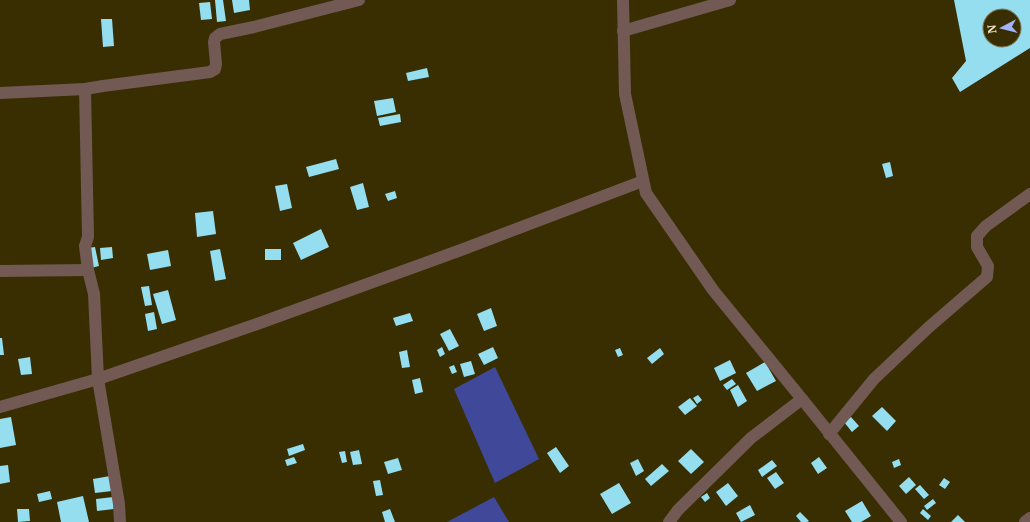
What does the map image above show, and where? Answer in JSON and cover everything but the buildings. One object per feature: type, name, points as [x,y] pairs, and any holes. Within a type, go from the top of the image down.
[{"type":"street","points":[[0,93],[85,89],[210,72],[215,69],[214,42],[215,38],[220,34],[254,27],[359,0]]},
{"type":"street","points":[[624,0],[625,94],[646,193],[712,290],[802,399],[900,522]]},
{"type":"street","points":[[624,31],[730,0]]},
{"type":"street","points":[[85,89],[88,237],[85,246],[88,270],[94,294],[98,379],[119,504],[120,522]]},
{"type":"street","points":[[0,407],[98,379],[257,324],[461,250],[643,181]]},
{"type":"street","points":[[830,434],[874,379],[929,327],[987,277],[988,266],[977,247],[977,236],[986,226],[1030,194]]},
{"type":"street","points":[[0,272],[88,270]]},
{"type":"street","points":[[669,522],[678,510],[751,438],[802,399]]},
{"type":"street","points":[[1025,522],[1030,518]]},
{"type":"shaded area","points":[[495,367],[539,459],[495,483],[454,389]]},
{"type":"shaded area","points":[[494,497],[509,522],[447,522]]}]
